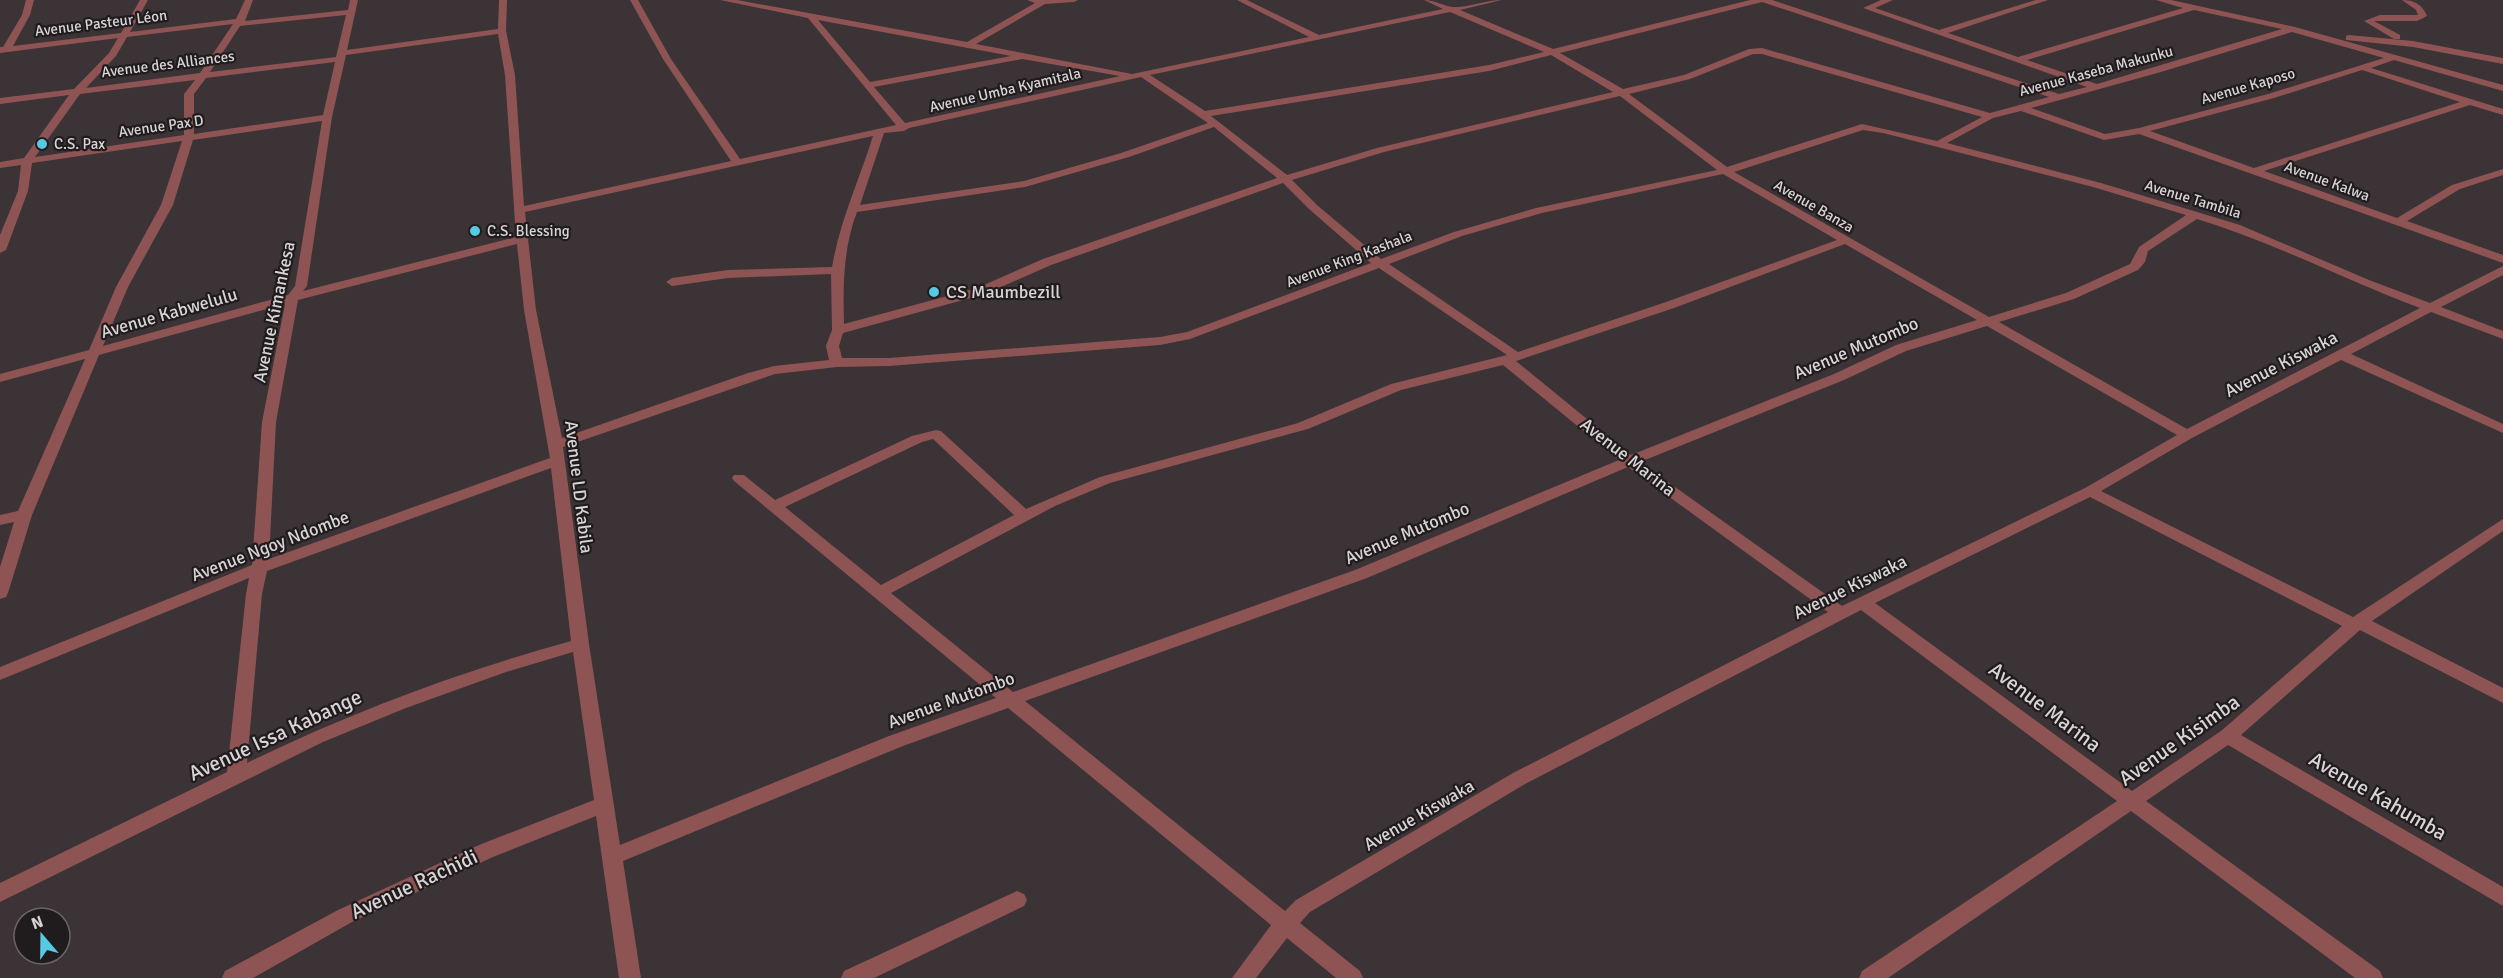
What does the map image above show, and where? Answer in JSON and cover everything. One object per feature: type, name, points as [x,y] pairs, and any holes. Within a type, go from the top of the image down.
[{"type":"street","points":[[4,49],[26,15],[30,0]]},
{"type":"street","points":[[0,250],[5,223],[22,191],[27,161],[78,90],[113,54],[144,0]]},
{"type":"street","points":[[0,593],[24,515],[93,354],[122,287],[167,205],[189,136],[189,94],[206,75],[240,22],[249,0]]},
{"type":"street","name":"Avenue LD Kabila","points":[[507,0],[502,32],[510,75],[519,210],[530,310],[556,453],[580,644],[630,978]]},
{"type":"street","points":[[634,0],[667,59],[737,162]]},
{"type":"street","points":[[724,0],[1137,75]]},
{"type":"street","points":[[1031,0],[1043,2],[1074,0]]},
{"type":"street","points":[[1241,0],[1317,38]]},
{"type":"street","name":"Avenue Banza","points":[[1428,0],[1550,51],[1622,93],[1725,171],[2187,435]]},
{"type":"street","name":"Avenue Umba Kyamitala","points":[[519,210],[904,128],[1137,75],[1498,0]]},
{"type":"street","points":[[1203,114],[1489,68],[1762,0],[2059,97]]},
{"type":"street","points":[[1889,0],[1867,8],[2098,87]]},
{"type":"street","points":[[1938,33],[2044,0]]},
{"type":"street","points":[[2160,0],[2332,39],[2503,88]]},
{"type":"street","points":[[2406,0],[2420,9],[2423,16],[2412,19],[2376,18],[2368,21],[2413,44]]},
{"type":"street","points":[[970,44],[1043,2]]},
{"type":"street","name":"Avenue Pasteur Léon","points":[[4,49],[126,33],[240,22],[353,6]]},
{"type":"street","name":"Avenue Kimankesa","points":[[236,777],[254,594],[260,568],[269,422],[292,298],[301,286],[327,117],[353,6]]},
{"type":"street","points":[[2018,60],[2194,7]]},
{"type":"street","points":[[811,17],[904,128]]},
{"type":"street","name":"Avenue Kaseba Makunku","points":[[1940,144],[1990,116],[2098,87],[2292,29]]},
{"type":"street","name":"Avenue des Alliances","points":[[0,101],[206,75],[502,32]]},
{"type":"street","points":[[2332,39],[2368,38],[2503,61]]},
{"type":"street","points":[[838,330],[981,291],[1047,262],[1286,179],[1381,150],[1687,77],[1757,50],[1990,116]]},
{"type":"street","points":[[869,85],[1028,55]]},
{"type":"street","name":"Avenue Kaposo","points":[[2020,107],[2099,137],[2140,131],[2395,57]]},
{"type":"street","points":[[2363,68],[2503,112]]},
{"type":"street","name":"Avenue Marina","points":[[1137,75],[1203,114],[1286,179],[1312,207],[1379,263],[1511,358],[1629,461],[1841,613]]},
{"type":"street","points":[[2254,171],[2468,102]]},
{"type":"street","name":"Avenue Pax D","points":[[0,165],[327,117]]},
{"type":"street","points":[[851,210],[1025,184],[1095,165],[1214,124]]},
{"type":"street","name":"Avenue King Kashala","points":[[556,453],[764,373],[837,363],[889,362],[1160,341],[1228,323],[1458,234],[1540,210],[1725,171],[1862,127]]},
{"type":"street","name":"Avenue Tambila","points":[[1862,127],[1940,144],[2097,185],[2196,214],[2260,236],[2328,267],[2503,335]]},
{"type":"street","name":"Avenue Kalwa","points":[[2140,131],[2503,259]]},
{"type":"street","points":[[837,363],[832,351],[832,340],[838,330],[837,270],[844,231],[868,170],[879,132]]},
{"type":"street","points":[[2397,223],[2456,188],[2503,172]]},
{"type":"street","name":"Avenue Mutombo","points":[[611,857],[896,741],[1361,574],[1629,461],[1839,377],[1901,348],[2070,296],[2122,274],[2139,262],[2143,249],[2196,214]]},
{"type":"street","name":"Avenue Kabwelulu","points":[[0,378],[292,298],[522,239]]},
{"type":"street","points":[[881,592],[1024,516],[1105,480],[1303,426],[1396,387],[1511,358],[1670,305],[1844,241]]},
{"type":"street","points":[[672,282],[728,274],[837,270]]},
{"type":"street","name":"Avenue Kiswaka","points":[[1243,978],[1303,906],[1520,778],[1841,613],[2090,491],[2187,435],[2503,270]]},
{"type":"street","points":[[2342,355],[2503,429]]},
{"type":"street","points":[[775,506],[917,439],[936,434],[1024,516]]},
{"type":"street","name":"Avenue Ngoy Ndombe","points":[[0,674],[260,568],[556,453]]},
{"type":"street","points":[[739,478],[1352,978]]},
{"type":"street","points":[[2090,491],[2501,693]]},
{"type":"street","points":[[0,520],[24,515]]},
{"type":"street","name":"Avenue Kisimba","points":[[1870,978],[2228,736],[2357,623],[2499,531]]},
{"type":"street","name":"Avenue Marina","points":[[1863,603],[2372,978]]},
{"type":"street","name":"Avenue Issa Kabange","points":[[0,893],[316,737],[400,703],[500,667],[580,644]]},
{"type":"street","name":"Avenue Kahumba","points":[[2228,736],[2503,897]]},
{"type":"street","name":"Avenue Rachidi","points":[[233,978],[345,916],[486,850],[603,805]]},
{"type":"street","points":[[852,978],[1017,900]]},
{"type":"place","name":"C.S. Pax","points":[[42,144]]},
{"type":"place","name":"C.S. Blessing","points":[[475,231]]},
{"type":"place","name":"CS Maumbezill","points":[[934,292]]}]
